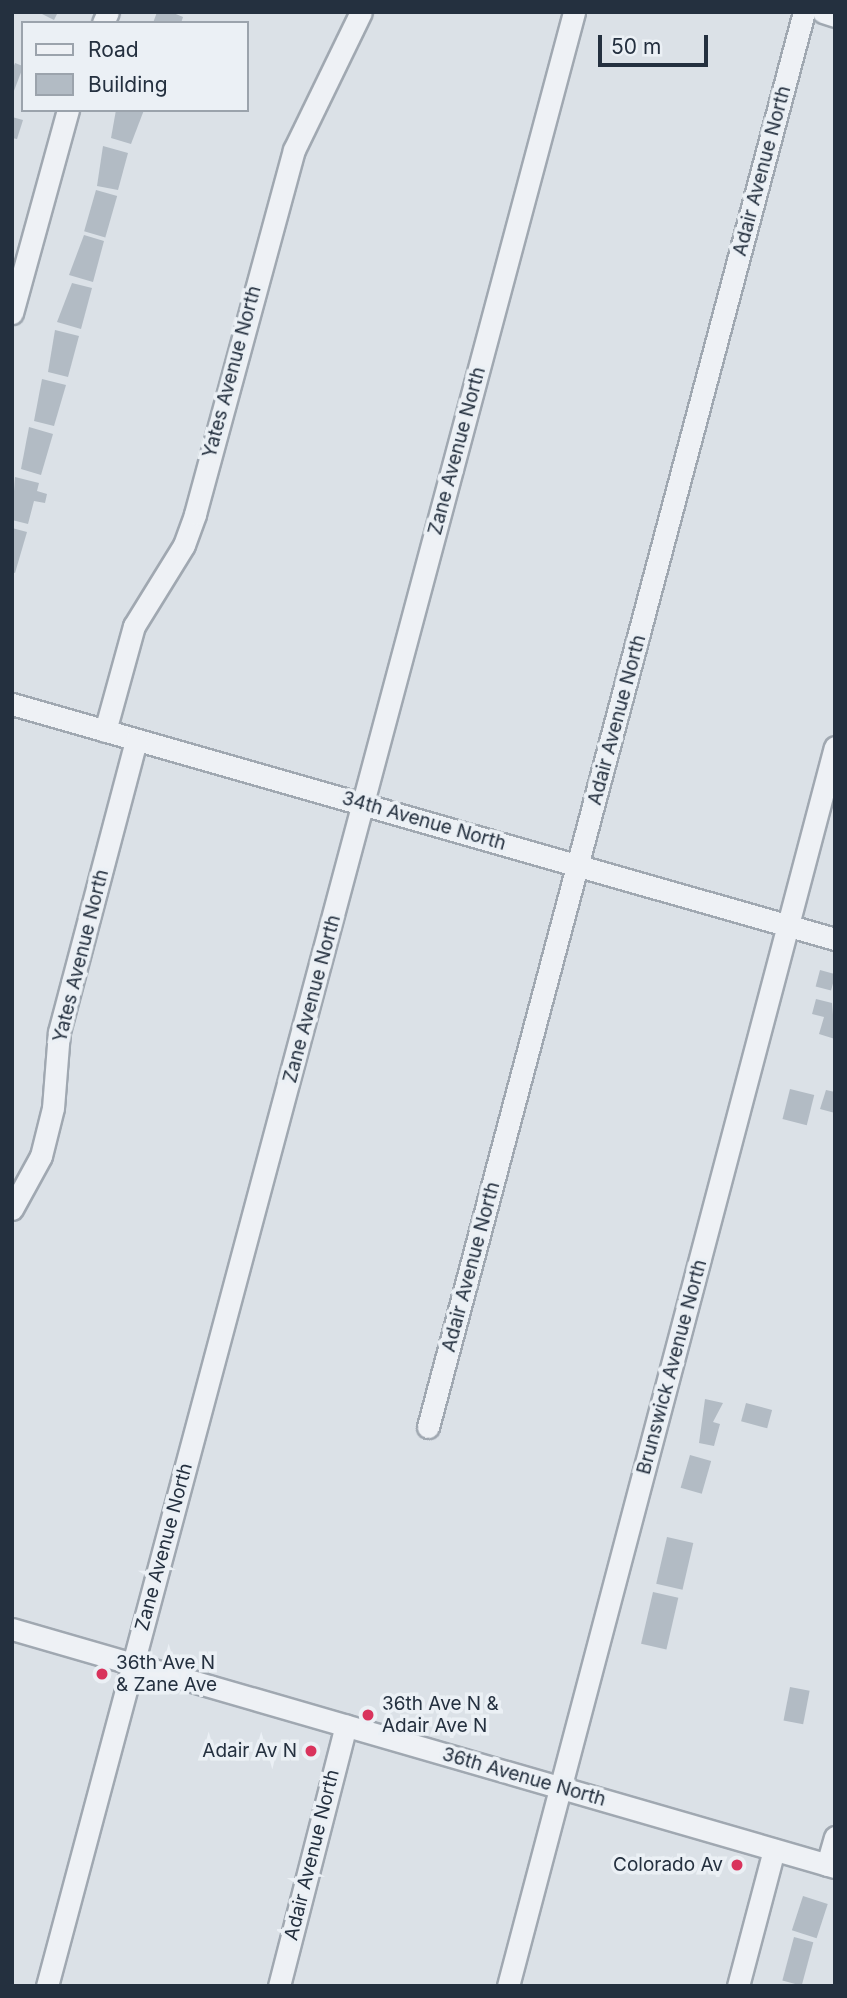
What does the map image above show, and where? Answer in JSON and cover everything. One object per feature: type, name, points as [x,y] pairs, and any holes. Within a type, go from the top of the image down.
[{"type":"street","name":"Yates Avenue North","points":[[105,731],[134,626],[184,545],[195,514],[294,150],[361,12]]},
{"type":"street","name":"Zane Avenue North","points":[[47,1986],[365,803],[574,12]]},
{"type":"street","name":"Adair Avenue North","points":[[428,1427],[804,12]]},
{"type":"street","points":[[823,12],[835,16]]},
{"type":"street","points":[[12,313],[67,112]]},
{"type":"street","name":"34th Avenue North","points":[[12,704],[835,939]]},
{"type":"street","name":"Yates Avenue North","points":[[12,1209],[41,1156],[53,1108],[59,1032],[136,740]]},
{"type":"street","name":"Brunswick Avenue North","points":[[508,1986],[835,747]]},
{"type":"street","name":"36th Avenue North","points":[[12,1629],[831,1866]]},
{"type":"street","name":"Adair Avenue North","points":[[279,1986],[346,1725]]},
{"type":"street","points":[[831,1866],[835,1837]]},
{"type":"street","points":[[738,1986],[774,1850]]},
{"type":"building","points":[[38,12],[58,12],[54,20]]},
{"type":"building","points":[[157,12],[171,12],[183,17],[182,21],[154,21]]},
{"type":"building","points":[[15,63],[21,65],[12,96],[12,71]]},
{"type":"building","points":[[116,112],[143,112],[131,144],[111,138]]},
{"type":"building","points":[[12,117],[23,120],[17,139],[12,138]]},
{"type":"building","points":[[103,146],[128,153],[118,190],[97,186]]},
{"type":"building","points":[[96,190],[117,196],[105,237],[84,231]]},
{"type":"building","points":[[84,235],[104,241],[93,282],[69,275]]},
{"type":"building","points":[[72,283],[92,288],[81,329],[57,322]]},
{"type":"building","points":[[55,330],[79,336],[68,377],[48,372]]},
{"type":"building","points":[[42,379],[66,385],[54,426],[34,421]]},
{"type":"building","points":[[29,427],[53,434],[41,475],[21,469]]},
{"type":"building","points":[[15,477],[39,483],[37,491],[47,494],[45,503],[34,501],[28,524],[12,520]]},
{"type":"building","points":[[12,528],[27,532],[15,573],[12,572]]},
{"type":"building","points":[[820,970],[835,974],[831,991],[816,986]]},
{"type":"building","points":[[816,999],[832,1003],[835,1039],[819,1034],[824,1017],[812,1014]]},
{"type":"building","points":[[790,1089],[814,1095],[807,1125],[783,1119]]},
{"type":"building","points":[[826,1090],[835,1092],[835,1113],[820,1109]]},
{"type":"building","points":[[705,1399],[723,1403],[713,1422],[720,1424],[714,1446],[699,1443]]},
{"type":"building","points":[[746,1403],[772,1410],[767,1428],[741,1421]]},
{"type":"building","points":[[690,1455],[711,1461],[702,1494],[681,1488]]},
{"type":"building","points":[[667,1537],[693,1543],[683,1590],[656,1584]]},
{"type":"building","points":[[653,1592],[678,1598],[666,1649],[641,1644]]},
{"type":"building","points":[[790,1687],[810,1691],[803,1724],[784,1720]]},
{"type":"building","points":[[803,1896],[828,1904],[817,1938],[792,1930]]},
{"type":"building","points":[[794,1937],[813,1942],[802,1986],[782,1980]]},
{"type":"place","name":"36th Ave N & Zane Ave","points":[[102,1674]]},
{"type":"place","name":"36th Ave N & Adair Ave N","points":[[368,1715]]},
{"type":"place","name":"Adair Av N","points":[[311,1751]]},
{"type":"place","name":"Colorado Av","points":[[737,1865]]}]
